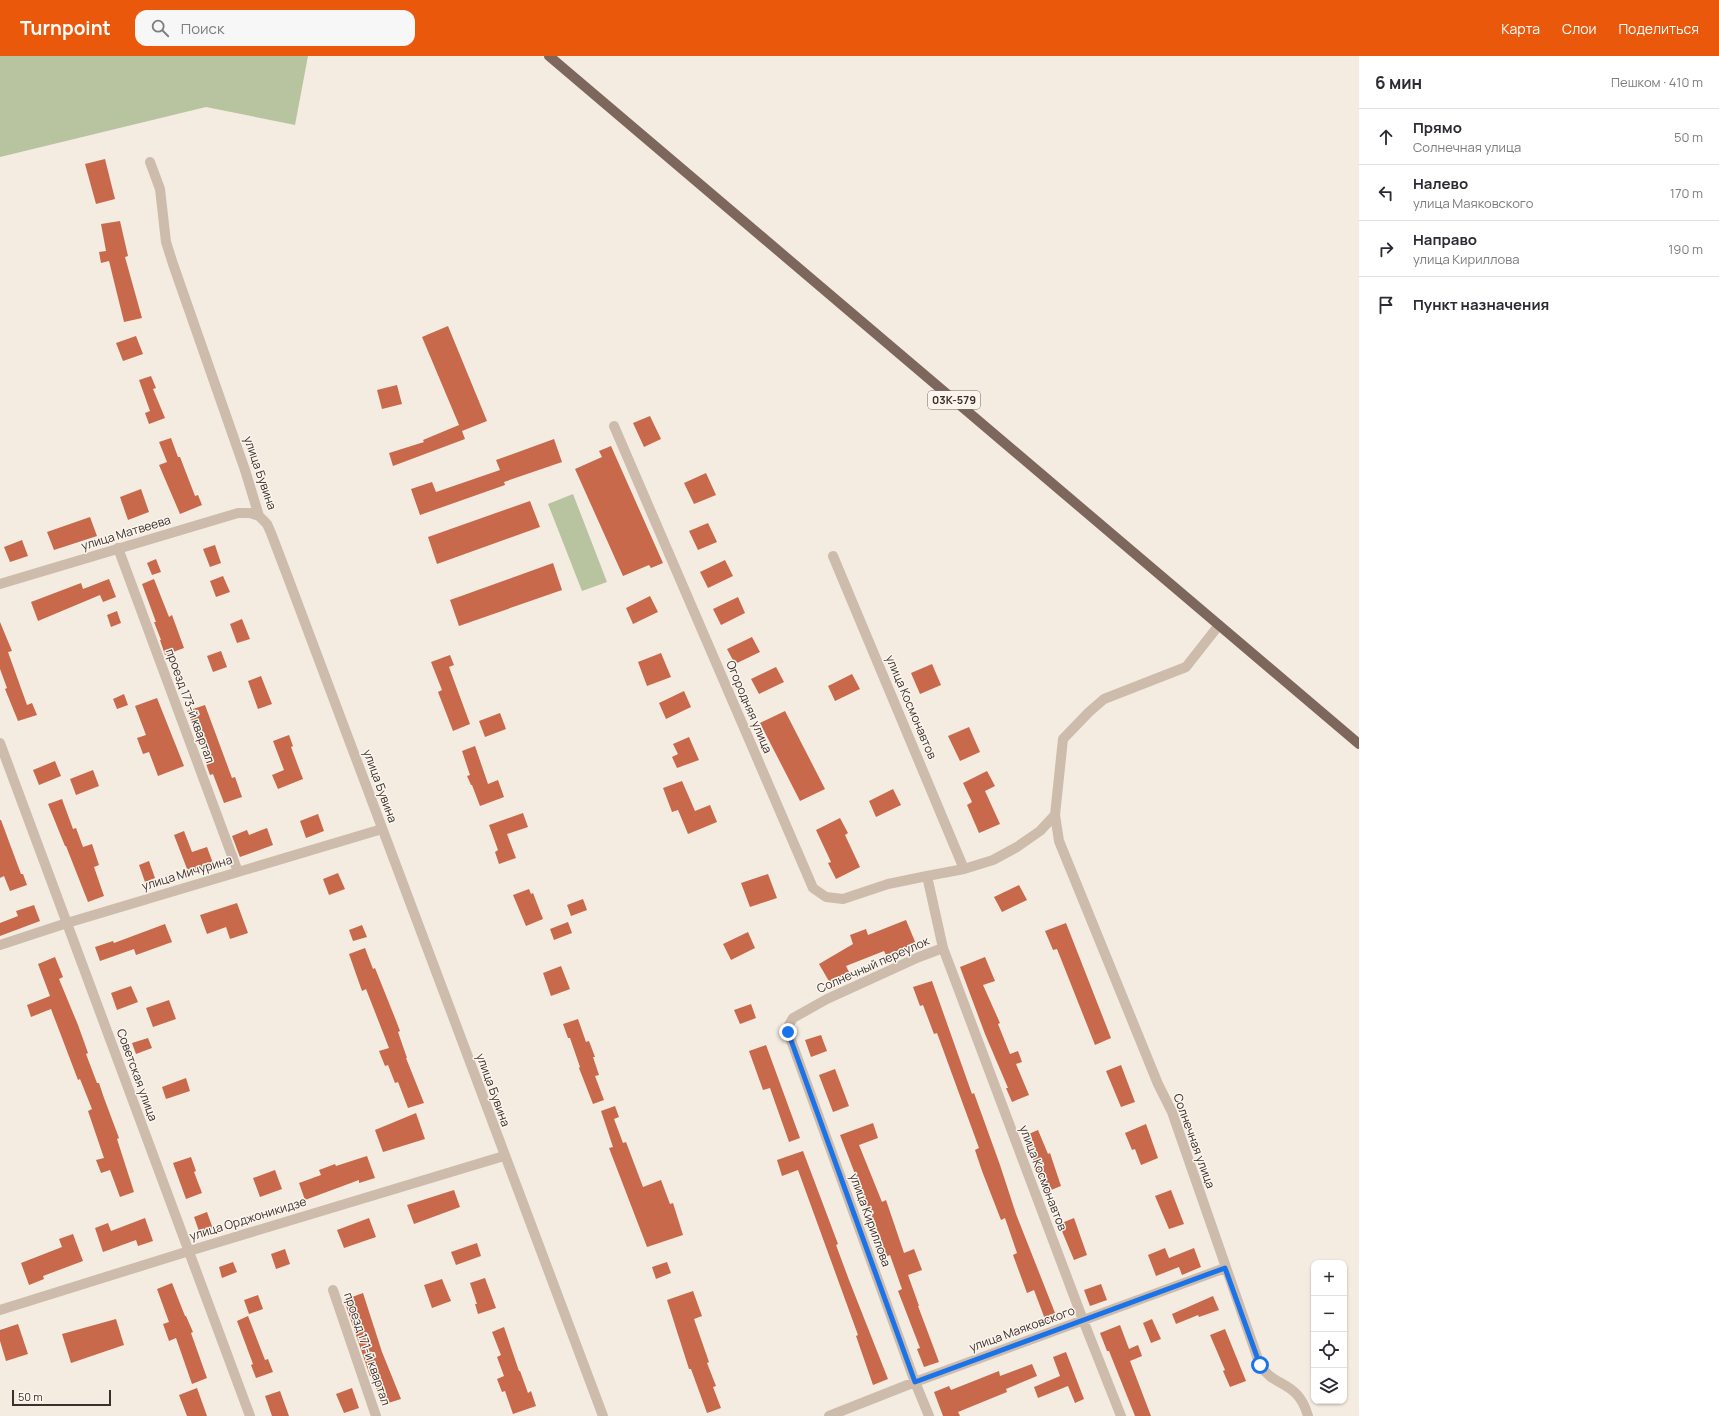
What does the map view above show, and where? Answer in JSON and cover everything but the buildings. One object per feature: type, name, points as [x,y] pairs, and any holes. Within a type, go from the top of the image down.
[{"type":"main road","name":"03К-579","points":[[549,56],[1359,744]]},
{"type":"street","name":"улица Бувина","points":[[150,162],[160,188],[166,242],[245,470],[259,516],[271,533],[603,1416]]},
{"type":"street","name":"Огородняя улица","points":[[614,426],[813,888],[826,898],[843,899],[888,884],[927,876]]},
{"type":"street","name":"улица Матвеева","points":[[0,584],[238,513],[250,512],[259,516]]},
{"type":"street","name":"проезд 173-й квартал","points":[[118,548],[238,872]]},
{"type":"street","name":"улица Космонавтов","points":[[833,556],[964,869]]},
{"type":"street","points":[[927,876],[964,869],[993,860],[1040,832],[1055,815],[1063,739],[1104,699],[1186,667],[1219,625]]},
{"type":"street","name":"Советская улица","points":[[0,743],[250,1416]]},
{"type":"street","name":"Солнечная улица","points":[[1055,815],[1059,840],[1158,1084],[1172,1112],[1260,1365],[1265,1373],[1289,1386],[1298,1395],[1306,1408],[1308,1416]]},
{"type":"street","name":"улица Мичурина","points":[[0,945],[67,923],[382,829]]},
{"type":"street","name":"Солнечный переулок","points":[[788,1032],[789,1025],[793,1018],[827,999],[919,957],[943,948],[927,876]]},
{"type":"street","name":"улица Космонавтов","points":[[943,948],[1083,1320],[1121,1416]]},
{"type":"street","name":"улица Кириллова","points":[[788,1032],[915,1382],[929,1416]]},
{"type":"street","name":"улица Орджоникидзе","points":[[0,1310],[504,1156]]},
{"type":"street","name":"улица Маяковского","points":[[829,1416],[915,1382],[1225,1268]]},
{"type":"street","name":"проезд 171-й квартал","points":[[333,1290],[376,1416]]},
{"type":"green space","points":[[0,56],[308,56],[295,125],[206,107],[0,157]]},
{"type":"green space","points":[[573,494],[607,582],[582,591],[548,504]]},
{"type":"route","points":[[788,1032],[915,1382],[1225,1268],[1260,1365]]}]
